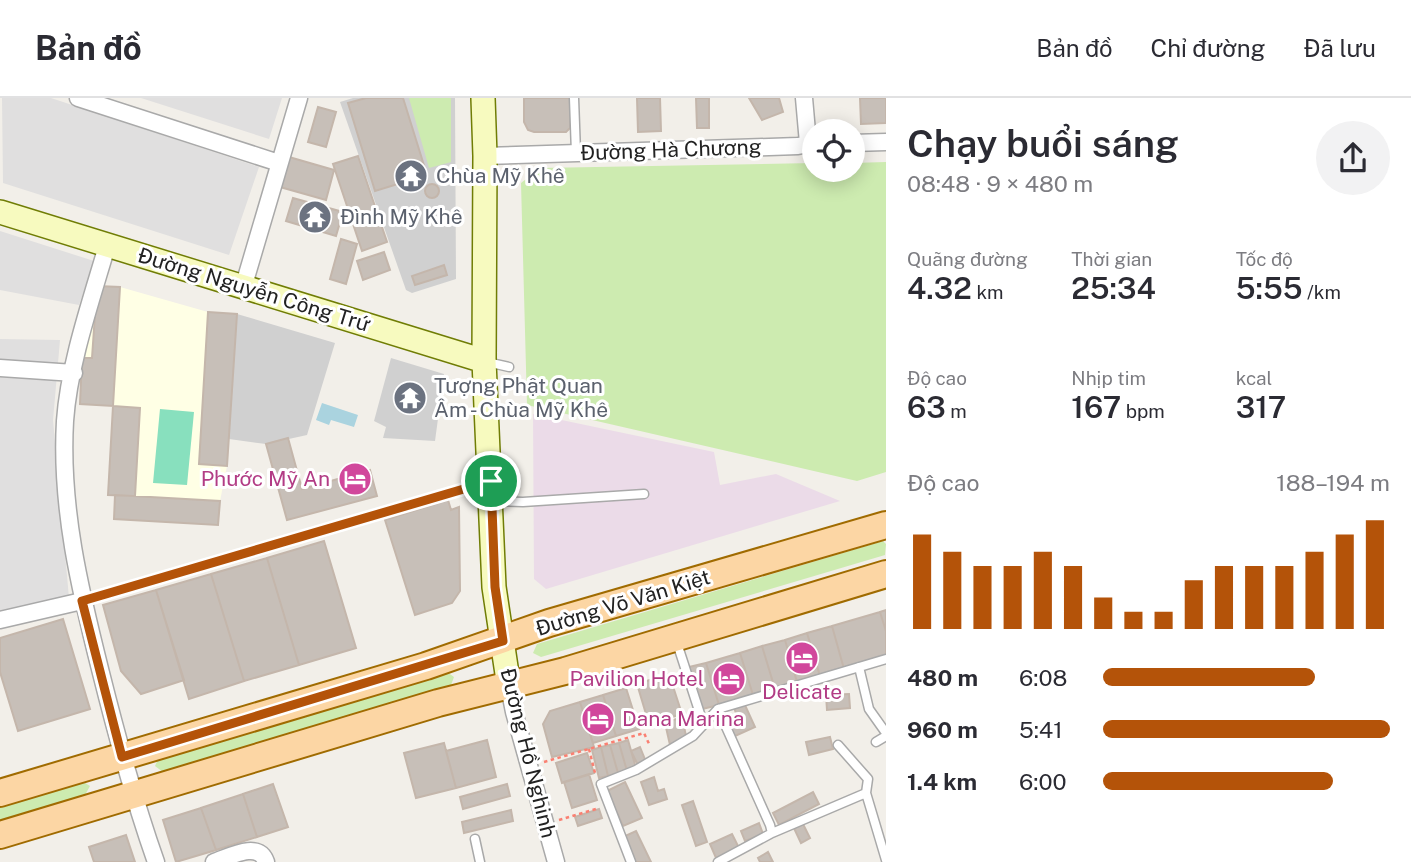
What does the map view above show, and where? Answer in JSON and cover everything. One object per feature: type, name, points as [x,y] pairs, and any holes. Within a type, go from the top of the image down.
[{"type":"main road","name":"Đường Võ Văn Kiệt","points":[[0,793],[503,641],[549,623],[886,524]]},
{"type":"main road","points":[[0,835],[438,703],[509,687],[886,574]]},
{"type":"street","points":[[78,98],[279,163]]},
{"type":"street","points":[[243,288],[299,98]]},
{"type":"street","name":"Đường Hồ Nghinh","points":[[483,98],[484,361],[495,587],[509,687],[556,862]]},
{"type":"street","points":[[804,98],[804,119]]},
{"type":"street","points":[[865,142],[886,142]]},
{"type":"street","name":"Đường Hà Chương","points":[[485,156],[802,148]]},
{"type":"street","name":"Đường Nguyễn Công Trứ","points":[[0,212],[484,361]]},
{"type":"street","points":[[107,246],[79,342],[66,418],[64,475],[82,601],[122,757],[156,862]]},
{"type":"street","points":[[0,368],[74,373]]},
{"type":"street","points":[[0,620],[82,601]]},
{"type":"street","points":[[214,862],[248,851],[258,851],[265,857],[266,862]]},
{"type":"lane","points":[[575,98],[576,153]]},
{"type":"lane","name":"Đường Nguyễn Công Trứ","points":[[484,361],[509,367]]},
{"type":"lane","points":[[82,601],[491,491],[523,502],[644,494]]},
{"type":"lane","points":[[675,637],[704,723]]},
{"type":"lane","points":[[631,862],[601,784],[636,770],[693,736],[718,709],[886,659]]},
{"type":"lane","points":[[859,667],[869,709],[886,735],[876,742]]},
{"type":"lane","points":[[718,709],[772,833]]},
{"type":"lane","points":[[838,745],[868,779],[866,793],[886,860]]},
{"type":"lane","points":[[718,862],[772,833],[866,793]]},
{"type":"lane","points":[[475,839],[480,862]]},
{"type":"path","points":[[544,762],[644,733],[656,759]]},
{"type":"path","points":[[589,749],[597,780],[601,784]]},
{"type":"path","points":[[546,824],[598,808]]},
{"type":"shaded area","points":[[2,98],[51,98],[259,167],[229,255],[3,183]]},
{"type":"shaded area","points":[[141,98],[282,98],[269,139]]},
{"type":"shaded area","name":"Chùa Mỹ Khê","points":[[353,98],[455,98],[456,279],[412,293],[406,290],[340,102]]},
{"type":"shaded area","points":[[0,231],[94,261],[79,305],[0,290]]},
{"type":"shaded area","points":[[97,286],[120,287],[208,312],[237,314],[227,466],[218,525],[114,519],[115,496],[108,495],[113,406],[80,404],[82,358]]},
{"type":"shaded area","points":[[237,314],[335,343],[307,435],[266,444],[229,439]]},
{"type":"shaded area","points":[[0,339],[60,340],[53,420],[69,598],[0,612]]},
{"type":"shaded area","name":"Tượng Phật Quan Âm - Chùa Mỹ Khê","points":[[391,358],[444,374],[435,441],[383,438],[386,427],[374,421]]},
{"type":"shaded area","points":[[533,414],[714,452],[720,485],[776,474],[840,501],[546,589],[534,579]]},
{"type":"green space","points":[[409,98],[451,98],[451,162],[429,168]]},
{"type":"green space","points":[[886,162],[886,472],[857,481],[527,405],[521,183],[540,168],[802,163],[802,182],[865,182],[865,163]]},
{"type":"green space","points":[[160,409],[194,412],[187,485],[153,483]]},
{"type":"green space","points":[[883,541],[886,544],[885,555],[541,657],[533,653],[537,644]]},
{"type":"green space","points":[[447,672],[454,677],[451,685],[163,772],[155,766],[159,757]]},
{"type":"green space","points":[[82,781],[90,786],[85,795],[0,820],[0,805]]},
{"type":"water","points":[[322,403],[358,415],[354,427],[331,420],[329,425],[316,420]]},
{"type":"building","points":[[366,98],[403,98],[427,175],[375,191],[348,103]]},
{"type":"building","points":[[524,98],[571,98],[570,128],[566,132],[528,130],[524,122]]},
{"type":"building","points":[[637,98],[660,98],[661,131],[638,132]]},
{"type":"building","points":[[696,98],[709,98],[709,128],[697,128]]},
{"type":"building","points":[[749,98],[779,98],[783,112],[762,120]]},
{"type":"building","points":[[860,98],[886,98],[886,123],[865,124],[865,119],[861,119]]},
{"type":"building","points":[[318,107],[336,112],[326,147],[308,142]]},
{"type":"building","points":[[358,156],[387,242],[362,251],[333,164]]},
{"type":"building","points":[[289,157],[334,170],[326,200],[280,187]]},
{"type":"building","points":[[429,184],[435,184],[439,191],[435,198],[429,198],[425,194],[425,188]]},
{"type":"building","name":"Đình Mỹ Khê","points":[[293,198],[343,212],[336,236],[286,221]]},
{"type":"building","points":[[341,239],[357,244],[346,284],[330,279]]},
{"type":"building","points":[[384,252],[390,270],[363,280],[357,261]]},
{"type":"building","points":[[444,265],[447,275],[415,285],[412,276]]},
{"type":"building","points":[[97,286],[120,287],[113,406],[80,404],[82,358],[92,358]]},
{"type":"building","points":[[208,312],[237,314],[227,466],[199,464]]},
{"type":"building","points":[[113,406],[140,408],[135,496],[108,495]]},
{"type":"building","name":"Phước Mỹ An","points":[[288,438],[302,489],[370,470],[377,496],[287,520],[266,444]]},
{"type":"building","points":[[115,495],[220,501],[218,525],[114,519]]},
{"type":"building","points":[[448,500],[451,510],[459,507],[460,591],[452,603],[415,615],[385,520]]},
{"type":"building","points":[[324,541],[356,648],[299,665],[267,558]]},
{"type":"building","points":[[267,558],[299,665],[244,681],[211,574]]},
{"type":"building","points":[[211,574],[244,681],[189,699],[156,590]]},
{"type":"building","points":[[156,590],[184,680],[141,694],[121,671],[103,605]]},
{"type":"building","points":[[886,610],[886,631],[880,612]]},
{"type":"building","points":[[880,612],[886,631],[886,656],[844,669],[832,626]]},
{"type":"building","points":[[63,619],[90,709],[18,731],[0,672],[0,638]]},
{"type":"building","points":[[832,626],[844,669],[820,676],[807,633]]},
{"type":"building","name":"Delicate","points":[[807,633],[820,676],[797,682],[785,640]]},
{"type":"building","points":[[785,640],[797,682],[775,689],[762,646]]},
{"type":"building","points":[[762,646],[775,689],[753,695],[740,653]]},
{"type":"building","name":"Pavilion Hotel","points":[[740,653],[753,695],[719,705],[706,663]]},
{"type":"building","points":[[706,663],[719,705],[702,709],[689,667]]},
{"type":"building","points":[[669,674],[682,714],[649,724],[637,684]]},
{"type":"building","points":[[626,688],[639,729],[616,736],[603,695]]},
{"type":"building","points":[[849,694],[850,708],[827,710],[826,695]]},
{"type":"building","name":"Dana Marina","points":[[603,695],[616,736],[593,743],[580,702]]},
{"type":"building","points":[[580,702],[594,747],[552,757],[543,724],[550,711]]},
{"type":"building","points":[[744,703],[755,727],[733,737],[727,723],[738,718],[734,708]]},
{"type":"building","points":[[682,717],[686,736],[670,745],[665,723]]},
{"type":"building","points":[[830,737],[833,749],[809,755],[806,742]]},
{"type":"building","points":[[487,740],[496,777],[456,788],[446,751]]},
{"type":"building","points":[[628,740],[636,768],[627,771],[619,743]]},
{"type":"building","points":[[444,743],[456,788],[416,798],[404,753]]},
{"type":"building","points":[[619,743],[627,771],[618,773],[610,745]]},
{"type":"building","points":[[610,745],[618,773],[608,776],[601,747]]},
{"type":"building","points":[[601,747],[608,776],[599,778],[592,750]]},
{"type":"building","points":[[640,747],[646,762],[638,765],[631,751]]},
{"type":"building","points":[[587,753],[594,773],[562,783],[556,763]]},
{"type":"building","points":[[589,774],[597,800],[572,808],[564,782]]},
{"type":"building","points":[[654,777],[658,791],[664,789],[667,799],[649,805],[641,782]]},
{"type":"building","points":[[625,782],[642,818],[623,826],[607,791]]},
{"type":"building","points":[[273,784],[288,827],[257,837],[243,794]]},
{"type":"building","points":[[507,784],[510,796],[463,809],[460,797]]},
{"type":"building","points":[[813,792],[819,804],[779,825],[773,813]]},
{"type":"building","points":[[243,794],[257,837],[216,850],[201,808]]},
{"type":"building","points":[[693,801],[707,842],[696,846],[682,805]]},
{"type":"building","points":[[201,808],[216,850],[176,862],[163,820]]},
{"type":"building","points":[[599,809],[602,818],[578,826],[575,817]]},
{"type":"building","points":[[511,810],[513,821],[464,833],[462,822]]},
{"type":"building","points":[[801,820],[810,838],[801,843],[792,824]]},
{"type":"building","points":[[759,823],[763,834],[745,841],[741,831]]},
{"type":"building","points":[[636,831],[651,862],[635,862],[623,837]]},
{"type":"building","points":[[732,834],[739,848],[716,858],[710,844]]},
{"type":"building","points":[[126,835],[135,862],[94,862],[89,847]]},
{"type":"building","points":[[768,852],[773,862],[760,862],[758,858]]},
{"type":"place","name":"Chùa Mỹ Khê","points":[[411,176]]},
{"type":"place","name":"Đình Mỹ Khê","points":[[315,217]]},
{"type":"place","name":"Tượng Phật Quan Âm - Chùa Mỹ Khê","points":[[410,398]]},
{"type":"place","name":"Phước Mỹ An","points":[[355,479]]},
{"type":"place","name":"Delicate","points":[[802,658]]},
{"type":"place","name":"Pavilion Hotel","points":[[729,679]]},
{"type":"place","name":"Dana Marina","points":[[598,719]]},
{"type":"route","points":[[491,481],[495,587],[503,641],[122,757],[82,601],[491,481]]}]
